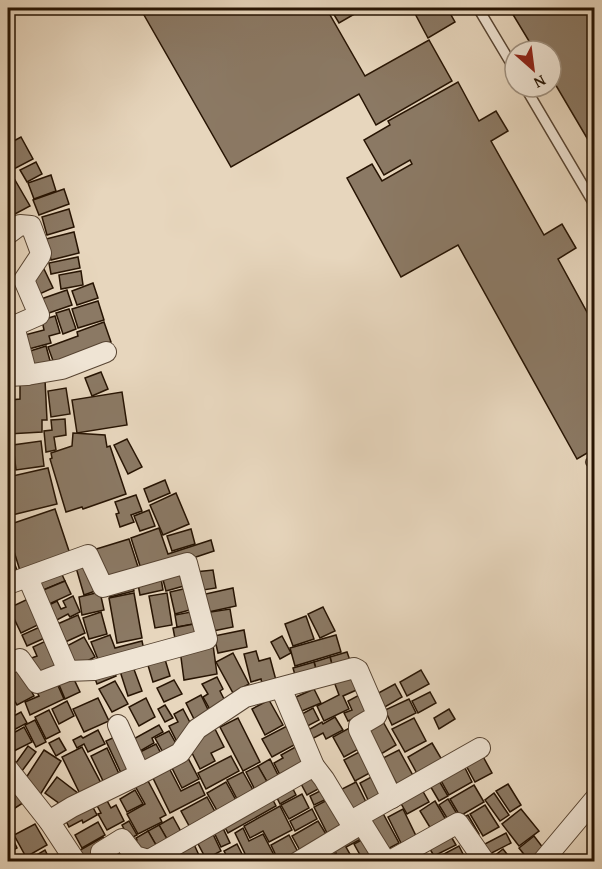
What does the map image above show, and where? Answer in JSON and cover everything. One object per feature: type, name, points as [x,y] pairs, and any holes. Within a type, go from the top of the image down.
[{"type":"street","points":[[8,234],[20,225],[31,226],[41,254],[24,280],[39,315],[14,326],[27,375]]},
{"type":"street","points":[[8,376],[62,369],[106,352]]},
{"type":"street","points":[[8,584],[88,555],[103,587],[187,563],[207,639],[94,670],[68,671],[37,683],[20,659],[8,664]]},
{"type":"street","points":[[28,578],[68,671]]},
{"type":"street","points":[[49,821],[72,807],[180,753],[196,729],[245,697],[354,668],[358,670],[377,714],[359,726],[359,730],[392,798]]},
{"type":"street","points":[[281,688],[314,766],[357,826],[387,861],[458,823],[485,861]]},
{"type":"street","points":[[118,725],[140,774]]},
{"type":"street","points":[[357,826],[358,817],[480,748]]},
{"type":"street","points":[[104,861],[101,852],[122,839],[135,856],[149,860],[314,766]]},
{"type":"street","points":[[8,769],[49,821],[76,861]]},
{"type":"street","points":[[542,861],[594,800]]},
{"type":"street","points":[[298,861],[357,826]]},
{"type":"lane","points":[[478,8],[503,50]]},
{"type":"lane","points":[[532,99],[594,204]]},
{"type":"building","points":[[140,8],[326,8],[365,76],[429,40],[452,81],[376,125],[359,94],[231,167]]},
{"type":"building","points":[[330,8],[365,8],[339,23]]},
{"type":"building","points":[[412,8],[447,8],[455,22],[428,38]]},
{"type":"building","points":[[509,8],[594,8],[594,150],[563,97],[563,39],[528,39]]},
{"type":"building","points":[[458,82],[479,121],[496,111],[508,131],[491,141],[544,235],[562,224],[576,248],[558,259],[594,325],[594,449],[577,459],[458,245],[401,277],[347,178],[372,164],[382,181],[412,164],[410,160],[384,175],[364,140],[390,125],[388,121]]},
{"type":"building","points":[[21,137],[33,159],[12,170],[8,161],[8,144]]},
{"type":"building","points":[[36,162],[42,174],[27,182],[20,170]]},
{"type":"building","points":[[8,164],[14,177],[8,180]]},
{"type":"building","points":[[51,175],[56,191],[34,199],[28,183]]},
{"type":"building","points":[[15,180],[30,206],[15,214],[8,201],[8,184]]},
{"type":"building","points":[[64,189],[69,204],[39,215],[33,200]]},
{"type":"building","points":[[8,204],[16,220],[8,224]]},
{"type":"building","points":[[69,209],[74,227],[47,235],[42,217]]},
{"type":"building","points":[[74,232],[79,253],[51,260],[46,239]]},
{"type":"building","points":[[78,257],[80,268],[51,274],[49,263]]},
{"type":"building","points":[[44,269],[53,288],[35,296],[27,277]]},
{"type":"building","points":[[81,271],[83,285],[61,289],[59,275]]},
{"type":"building","points":[[93,283],[98,298],[77,305],[72,291]]},
{"type":"building","points":[[67,290],[72,305],[46,314],[41,299]]},
{"type":"building","points":[[98,301],[104,320],[78,328],[72,309]]},
{"type":"building","points":[[69,309],[76,329],[63,334],[56,313]]},
{"type":"building","points":[[55,316],[60,333],[49,336],[51,343],[25,350],[21,336],[44,330],[42,320]]},
{"type":"building","points":[[104,322],[111,342],[87,350],[56,369],[48,347],[78,336],[77,332]]},
{"type":"building","points":[[46,346],[52,368],[33,374],[27,352]]},
{"type":"building","points":[[19,348],[23,365],[8,368],[8,351]]},
{"type":"building","points":[[101,372],[108,389],[92,396],[85,378]]},
{"type":"building","points":[[45,380],[47,420],[42,420],[42,432],[8,434],[8,408],[10,408],[10,400],[20,399],[20,381]]},
{"type":"building","points":[[66,388],[70,414],[51,417],[48,391]]},
{"type":"building","points":[[122,392],[127,425],[77,433],[72,400]]},
{"type":"building","points":[[65,419],[66,435],[54,437],[56,450],[46,452],[44,431],[52,430],[51,420]]},
{"type":"building","points":[[73,433],[105,435],[107,447],[110,446],[126,494],[83,509],[82,507],[66,512],[50,459],[52,458],[51,453],[72,446]]},
{"type":"building","points":[[127,439],[142,467],[128,474],[114,445]]},
{"type":"building","points":[[41,441],[44,466],[16,470],[13,445]]},
{"type":"building","points":[[48,468],[57,504],[8,516],[8,477]]},
{"type":"building","points":[[165,480],[170,493],[149,502],[144,489]]},
{"type":"building","points":[[176,493],[189,524],[163,535],[150,505]]},
{"type":"building","points":[[136,495],[142,511],[131,515],[134,522],[120,527],[115,502]]},
{"type":"building","points":[[55,509],[71,557],[21,574],[8,525]]},
{"type":"building","points":[[149,510],[155,526],[140,531],[134,516]]},
{"type":"building","points":[[159,528],[168,554],[211,540],[214,551],[169,566],[142,572],[131,538]]},
{"type":"building","points":[[191,529],[195,544],[172,551],[167,536]]},
{"type":"building","points":[[129,539],[140,573],[103,585],[93,550]]},
{"type":"building","points":[[8,546],[18,573],[8,577]]},
{"type":"building","points":[[89,560],[98,590],[84,595],[75,564]]},
{"type":"building","points":[[186,565],[191,584],[166,591],[161,572]]},
{"type":"building","points":[[59,568],[65,581],[41,591],[35,579]]},
{"type":"building","points":[[213,570],[216,588],[197,591],[195,572]]},
{"type":"building","points":[[160,573],[163,590],[140,595],[137,579]]},
{"type":"building","points":[[131,580],[134,591],[110,597],[107,586]]},
{"type":"building","points":[[65,581],[71,594],[47,605],[41,591]]},
{"type":"building","points":[[192,587],[197,608],[175,614],[170,592]]},
{"type":"building","points":[[233,588],[236,606],[204,613],[201,595]]},
{"type":"building","points":[[100,592],[104,610],[82,615],[79,597]]},
{"type":"building","points":[[134,593],[142,638],[117,643],[109,598]]},
{"type":"building","points":[[167,593],[172,625],[155,628],[149,596]]},
{"type":"building","points":[[73,596],[80,612],[70,617],[68,614],[55,621],[49,605],[57,601],[61,609],[66,607],[63,601]]},
{"type":"building","points":[[30,598],[42,623],[21,633],[9,608]]},
{"type":"building","points":[[323,607],[335,631],[320,638],[308,614]]},
{"type":"building","points":[[230,609],[233,627],[208,632],[204,613]]},
{"type":"building","points":[[196,611],[199,623],[177,627],[175,615]]},
{"type":"building","points":[[101,612],[107,634],[89,639],[83,618]]},
{"type":"building","points":[[78,615],[85,633],[61,644],[53,626]]},
{"type":"building","points":[[306,616],[314,639],[293,646],[285,624]]},
{"type":"building","points":[[199,623],[202,640],[176,644],[173,628]]},
{"type":"building","points":[[42,626],[47,637],[27,646],[22,635]]},
{"type":"building","points":[[244,630],[247,647],[218,653],[214,636]]},
{"type":"building","points":[[110,635],[115,648],[142,641],[145,655],[99,662],[91,642]]},
{"type":"building","points":[[336,635],[341,652],[295,666],[290,648]]},
{"type":"building","points":[[282,636],[291,653],[280,659],[271,642]]},
{"type":"building","points":[[84,637],[95,657],[73,668],[63,648]]},
{"type":"building","points":[[52,638],[60,672],[37,681],[29,659],[37,656],[33,647]]},
{"type":"building","points":[[213,645],[217,674],[184,680],[180,650]]},
{"type":"building","points":[[256,651],[259,661],[270,658],[277,684],[263,688],[261,679],[251,682],[244,654]]},
{"type":"building","points":[[347,652],[352,666],[334,672],[330,657]]},
{"type":"building","points":[[233,653],[249,684],[233,693],[216,662]]},
{"type":"building","points":[[164,656],[170,676],[153,682],[147,662]]},
{"type":"building","points":[[330,657],[334,672],[318,676],[314,662]]},
{"type":"building","points":[[314,662],[318,676],[297,682],[293,668]]},
{"type":"building","points":[[16,664],[34,696],[17,705],[8,689],[8,669]]},
{"type":"building","points":[[132,664],[142,691],[128,696],[119,668]]},
{"type":"building","points":[[113,668],[116,676],[97,684],[94,676]]},
{"type":"building","points":[[354,670],[361,688],[343,696],[349,709],[324,721],[317,706],[339,695],[333,679]]},
{"type":"building","points":[[421,670],[429,684],[407,696],[400,682]]},
{"type":"building","points":[[71,673],[80,692],[65,699],[57,680]]},
{"type":"building","points":[[217,677],[223,689],[220,691],[228,707],[213,715],[203,697],[208,694],[202,684]]},
{"type":"building","points":[[55,679],[64,699],[30,715],[25,702],[39,696],[35,688]]},
{"type":"building","points":[[174,680],[182,694],[164,702],[157,688]]},
{"type":"building","points":[[115,681],[128,704],[112,712],[99,689]]},
{"type":"building","points":[[395,684],[402,697],[378,711],[371,697]]},
{"type":"building","points":[[314,689],[321,703],[302,711],[296,697]]},
{"type":"building","points":[[430,692],[436,703],[418,713],[412,701]]},
{"type":"building","points":[[363,693],[372,711],[348,721],[344,713],[352,710],[348,701]]},
{"type":"building","points":[[201,695],[212,718],[197,725],[186,703]]},
{"type":"building","points":[[8,696],[15,711],[8,715]]},
{"type":"building","points":[[98,698],[109,721],[84,732],[73,709]]},
{"type":"building","points":[[146,698],[155,717],[139,726],[129,707]]},
{"type":"building","points":[[409,699],[416,713],[392,725],[385,710]]},
{"type":"building","points":[[269,700],[283,725],[265,735],[252,709]]},
{"type":"building","points":[[67,701],[74,716],[59,724],[52,709]]},
{"type":"building","points":[[165,705],[173,718],[165,722],[158,709]]},
{"type":"building","points":[[313,708],[319,720],[300,730],[302,714]]},
{"type":"building","points":[[183,709],[194,730],[178,744],[169,726],[178,722],[174,714]]},
{"type":"building","points":[[449,709],[455,719],[439,729],[434,718]]},
{"type":"building","points":[[49,710],[60,732],[46,739],[35,717]]},
{"type":"building","points":[[21,712],[27,723],[8,733],[8,719]]},
{"type":"building","points":[[335,717],[343,730],[326,739],[323,733],[308,741],[303,733]]},
{"type":"building","points":[[238,718],[260,762],[243,771],[220,727]]},
{"type":"building","points":[[381,718],[396,745],[376,757],[360,730]]},
{"type":"building","points":[[414,718],[426,741],[405,752],[392,729]]},
{"type":"building","points":[[35,720],[46,742],[36,747],[25,725]]},
{"type":"building","points":[[159,725],[163,732],[152,738],[154,743],[135,754],[128,742]]},
{"type":"building","points":[[213,725],[224,747],[211,753],[215,761],[200,769],[189,747],[195,734]]},
{"type":"building","points":[[287,726],[296,744],[272,757],[262,739]]},
{"type":"building","points":[[353,726],[364,746],[344,757],[333,737]]},
{"type":"building","points":[[24,727],[32,742],[8,754],[8,736]]},
{"type":"building","points":[[98,730],[105,744],[88,752],[84,744],[77,748],[73,740],[81,736],[83,738]]},
{"type":"building","points":[[169,731],[179,749],[165,756],[155,738]]},
{"type":"building","points":[[119,735],[134,767],[121,773],[106,741]]},
{"type":"building","points":[[59,738],[66,750],[56,756],[49,743]]},
{"type":"building","points":[[432,743],[445,765],[420,779],[408,757]]},
{"type":"building","points":[[156,744],[164,759],[142,771],[134,755]]},
{"type":"building","points":[[299,745],[309,766],[281,777],[274,763],[283,758],[281,755]]},
{"type":"building","points":[[28,746],[36,752],[19,775],[11,770]]},
{"type":"building","points":[[82,747],[102,785],[81,796],[62,757]]},
{"type":"building","points":[[107,748],[121,778],[105,785],[91,756]]},
{"type":"building","points":[[365,749],[377,769],[355,781],[344,760]]},
{"type":"building","points":[[44,750],[61,761],[40,795],[22,784]]},
{"type":"building","points":[[399,750],[416,781],[400,790],[383,758]]},
{"type":"building","points":[[480,751],[492,773],[475,782],[463,760]]},
{"type":"building","points":[[187,756],[199,779],[182,788],[170,764]]},
{"type":"building","points":[[231,756],[239,771],[206,789],[198,773]]},
{"type":"building","points":[[270,759],[281,781],[270,787],[258,766]]},
{"type":"building","points":[[167,764],[181,791],[199,782],[205,795],[170,813],[150,772]]},
{"type":"building","points":[[463,764],[472,782],[449,795],[439,777]]},
{"type":"building","points":[[258,766],[270,787],[257,794],[246,772]]},
{"type":"building","points":[[243,772],[253,790],[237,799],[227,780]]},
{"type":"building","points":[[314,772],[322,787],[307,795],[299,780]]},
{"type":"building","points":[[8,773],[19,789],[8,797]]},
{"type":"building","points":[[375,775],[386,796],[370,804],[360,783]]},
{"type":"building","points":[[57,777],[79,794],[67,809],[45,793]]},
{"type":"building","points":[[147,779],[166,815],[160,818],[162,822],[138,834],[127,814],[145,804],[135,786]]},
{"type":"building","points":[[438,779],[448,796],[439,801],[429,784]]},
{"type":"building","points":[[289,781],[296,795],[280,804],[273,790]]},
{"type":"building","points":[[226,782],[238,804],[219,814],[207,793]]},
{"type":"building","points":[[356,782],[368,806],[350,816],[338,791]]},
{"type":"building","points":[[508,784],[521,805],[510,812],[496,791]]},
{"type":"building","points":[[474,785],[484,802],[460,816],[450,799]]},
{"type":"building","points":[[328,787],[333,796],[314,805],[310,796]]},
{"type":"building","points":[[421,788],[429,802],[407,814],[399,800]]},
{"type":"building","points":[[23,790],[29,799],[9,812],[8,800]]},
{"type":"building","points":[[135,790],[143,804],[127,812],[120,799]]},
{"type":"building","points":[[494,793],[509,815],[500,821],[485,800]]},
{"type":"building","points":[[302,794],[309,808],[289,819],[281,805]]},
{"type":"building","points":[[104,795],[111,808],[116,805],[124,821],[107,830],[98,814],[101,813],[94,800]]},
{"type":"building","points":[[271,796],[276,806],[228,833],[222,822]]},
{"type":"building","points":[[207,797],[219,819],[193,833],[181,811]]},
{"type":"building","points":[[331,798],[346,828],[329,837],[314,807]]},
{"type":"building","points":[[448,799],[459,817],[450,823],[439,805]]},
{"type":"building","points":[[89,800],[97,815],[83,823],[82,820],[69,827],[64,817]]},
{"type":"building","points":[[435,801],[449,825],[434,834],[420,811]]},
{"type":"building","points":[[485,805],[499,827],[483,836],[470,814]]},
{"type":"building","points":[[280,806],[292,830],[269,842],[263,831],[250,838],[244,826]]},
{"type":"building","points":[[379,806],[399,843],[384,851],[366,827]]},
{"type":"building","points":[[312,809],[317,819],[295,831],[290,821]]},
{"type":"building","points":[[403,809],[418,840],[403,847],[388,817]]},
{"type":"building","points":[[521,809],[539,831],[519,846],[502,824]]},
{"type":"building","points":[[468,815],[479,834],[472,839],[460,819]]},
{"type":"building","points":[[173,817],[185,839],[171,846],[159,825]]},
{"type":"building","points":[[129,821],[137,835],[129,839],[121,831],[124,829],[122,825]]},
{"type":"building","points":[[318,821],[329,839],[302,854],[292,836]]},
{"type":"building","points":[[98,822],[105,835],[82,848],[75,835]]},
{"type":"building","points":[[35,824],[47,845],[26,857],[14,835]]},
{"type":"building","points":[[221,824],[230,843],[221,847],[212,828]]},
{"type":"building","points":[[159,825],[171,846],[160,852],[148,831]]},
{"type":"building","points":[[243,828],[249,841],[263,834],[274,855],[262,862],[249,862],[235,833]]},
{"type":"building","points":[[358,828],[363,838],[346,847],[351,856],[340,862],[336,853],[333,855],[327,845]]},
{"type":"building","points":[[8,829],[17,848],[8,853]]},
{"type":"building","points":[[211,830],[221,851],[206,859],[195,838]]},
{"type":"building","points":[[148,831],[160,852],[137,856],[130,844]]},
{"type":"building","points":[[449,833],[456,845],[434,856],[427,844]]},
{"type":"building","points":[[506,833],[511,843],[484,857],[479,847]]},
{"type":"building","points":[[289,835],[300,856],[291,862],[279,862],[271,845]]},
{"type":"building","points":[[534,836],[547,853],[535,862],[530,862],[519,848]]},
{"type":"building","points":[[103,837],[108,845],[79,861],[75,853]]},
{"type":"building","points":[[367,837],[376,862],[364,862],[354,844]]},
{"type":"building","points":[[122,840],[143,862],[108,862]]},
{"type":"building","points":[[193,842],[202,862],[169,862],[166,856]]},
{"type":"building","points":[[237,844],[246,862],[230,862],[224,851]]},
{"type":"building","points":[[459,846],[465,858],[458,862],[443,862],[440,856]]},
{"type":"building","points":[[503,849],[513,862],[488,861]]},
{"type":"building","points":[[45,850],[50,860],[66,852],[71,862],[35,862],[33,857]]},
{"type":"building","points":[[14,853],[18,862],[8,862],[8,857]]}]
